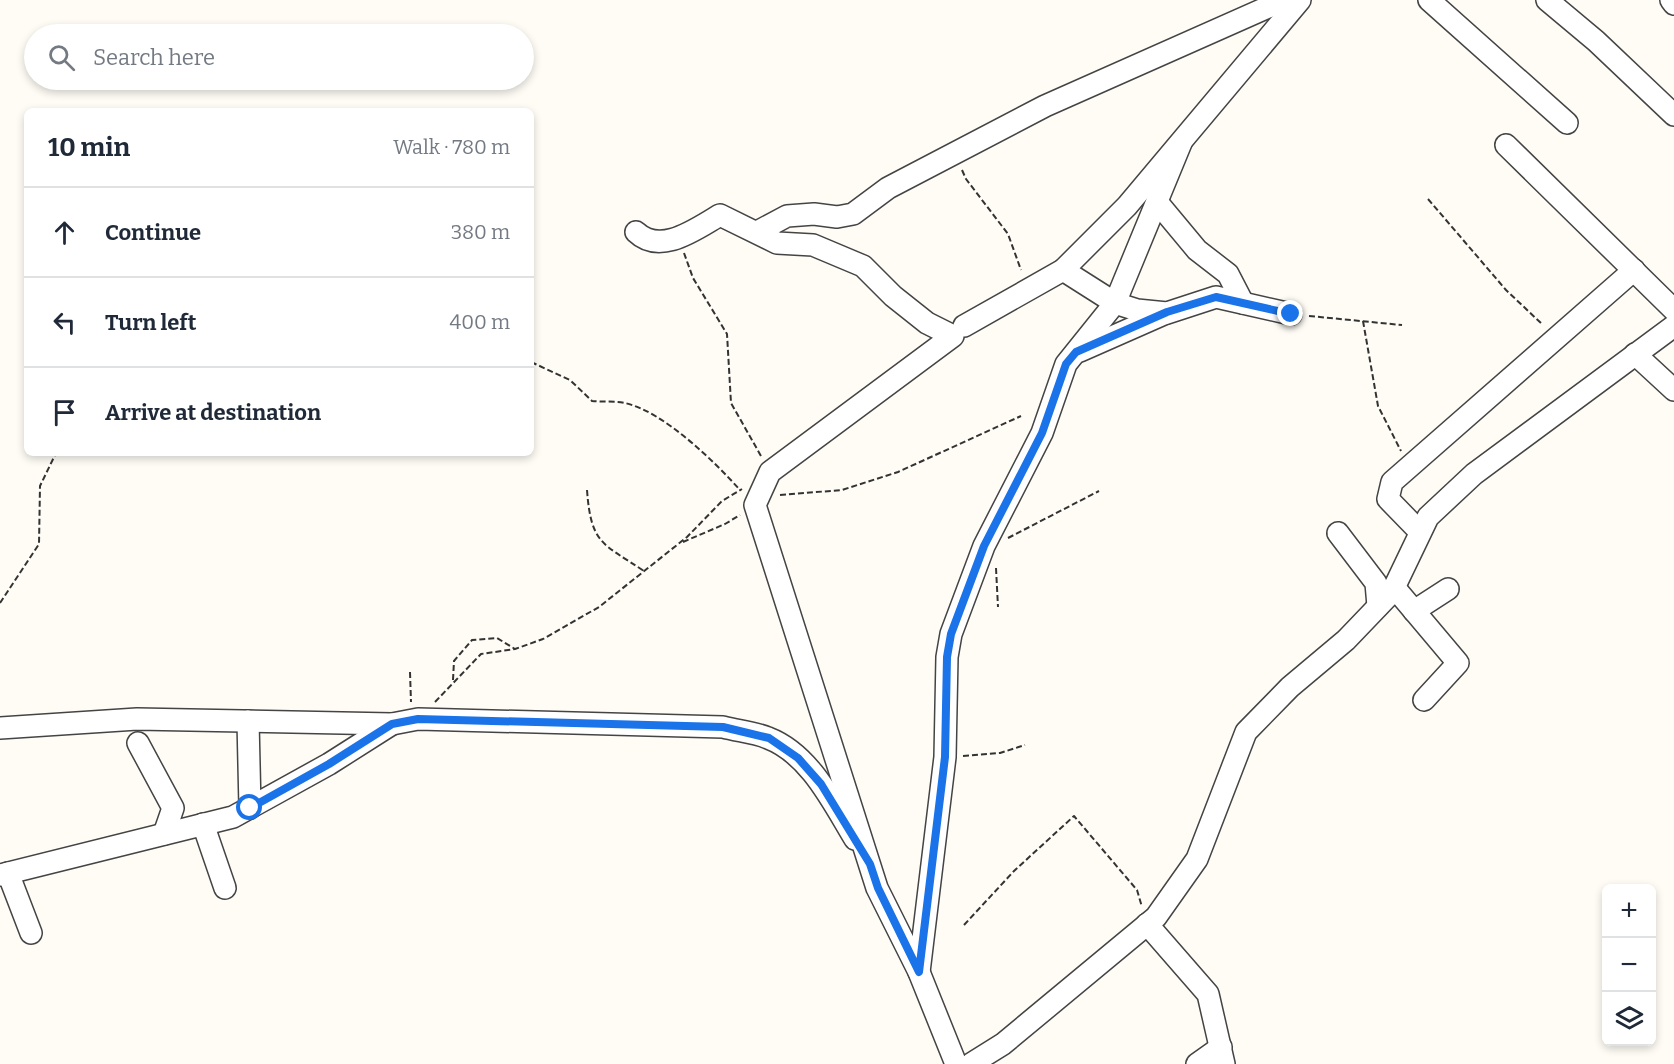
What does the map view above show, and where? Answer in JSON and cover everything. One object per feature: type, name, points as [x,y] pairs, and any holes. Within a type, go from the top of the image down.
[{"type":"street","points":[[758,232],[787,216],[814,214],[837,217],[854,214],[888,188],[1045,106],[1284,0]]},
{"type":"street","points":[[964,326],[1064,270],[1127,206],[1300,0]]},
{"type":"street","points":[[1429,0],[1567,123]]},
{"type":"street","points":[[1547,0],[1596,41],[1674,115]]},
{"type":"street","points":[[1671,0],[1674,4]]},
{"type":"street","points":[[919,972],[945,757],[947,657],[951,634],[982,551],[1042,433],[1066,364],[1115,303],[1181,143]]},
{"type":"street","points":[[1506,145],[1674,310]]},
{"type":"street","points":[[1157,202],[1197,250],[1228,274],[1243,303]]},
{"type":"street","points":[[636,232],[649,240],[678,239],[720,215],[777,243],[813,245],[863,266],[893,296],[927,323],[953,336],[770,472],[751,497],[878,888],[919,972],[956,1064]]},
{"type":"street","points":[[1064,270],[1115,303],[1137,310],[1167,312]]},
{"type":"street","points":[[1420,532],[1388,499],[1392,482],[1634,270]]},
{"type":"street","points":[[1076,352],[1167,312],[1216,297],[1291,314]]},
{"type":"street","points":[[971,1064],[1003,1044],[1156,917],[1197,859],[1246,732],[1290,687],[1346,640],[1378,606],[1394,587],[1428,517],[1474,474],[1674,326]]},
{"type":"street","points":[[1635,354],[1674,390]]},
{"type":"street","points":[[1338,533],[1376,583],[1378,606]]},
{"type":"street","points":[[1394,587],[1458,663],[1424,700]]},
{"type":"street","points":[[1414,611],[1448,589]]},
{"type":"street","points":[[0,728],[137,719],[723,727],[769,738],[798,758],[821,784],[870,864]]},
{"type":"street","points":[[32,933],[4,874],[233,817],[408,721]]},
{"type":"street","points":[[248,722],[250,808]]},
{"type":"street","points":[[138,743],[173,808],[164,834]]},
{"type":"street","points":[[202,824],[225,888]]},
{"type":"street","points":[[1148,924],[1208,994],[1223,1055],[1197,1064]]},
{"type":"path","points":[[955,153],[966,178],[1008,234],[1021,270]]},
{"type":"path","points":[[1428,199],[1506,290],[1556,337]]},
{"type":"path","points":[[678,239],[693,278],[728,334],[732,403],[770,472],[726,524],[679,544]]},
{"type":"path","points":[[1291,314],[1402,325]]},
{"type":"path","points":[[1363,321],[1378,406],[1409,467]]},
{"type":"path","points":[[534,363],[570,380],[592,401],[626,403],[668,424],[712,459],[751,497]]},
{"type":"path","points":[[408,721],[481,654],[515,649],[543,639],[599,607],[679,544],[722,501],[842,490],[897,472],[1021,416]]},
{"type":"path","points":[[0,603],[39,544],[40,486],[55,456]]},
{"type":"path","points":[[587,490],[589,519],[600,541],[644,571]]},
{"type":"path","points":[[982,551],[1099,491]]},
{"type":"path","points":[[996,568],[998,608]]},
{"type":"path","points":[[453,681],[454,662],[472,640],[497,638],[515,649]]},
{"type":"path","points":[[408,721],[411,672]]},
{"type":"path","points":[[945,757],[1000,753],[1025,745]]},
{"type":"path","points":[[964,925],[1014,871],[1074,816],[1137,890],[1148,924]]},
{"type":"route","points":[[250,808],[329,764],[392,724],[418,719],[723,727],[769,738],[798,758],[821,784],[870,864],[878,888],[919,972],[945,757],[947,657],[951,634],[984,546],[1042,433],[1066,364],[1076,352],[1167,312],[1216,297],[1291,314]]}]
